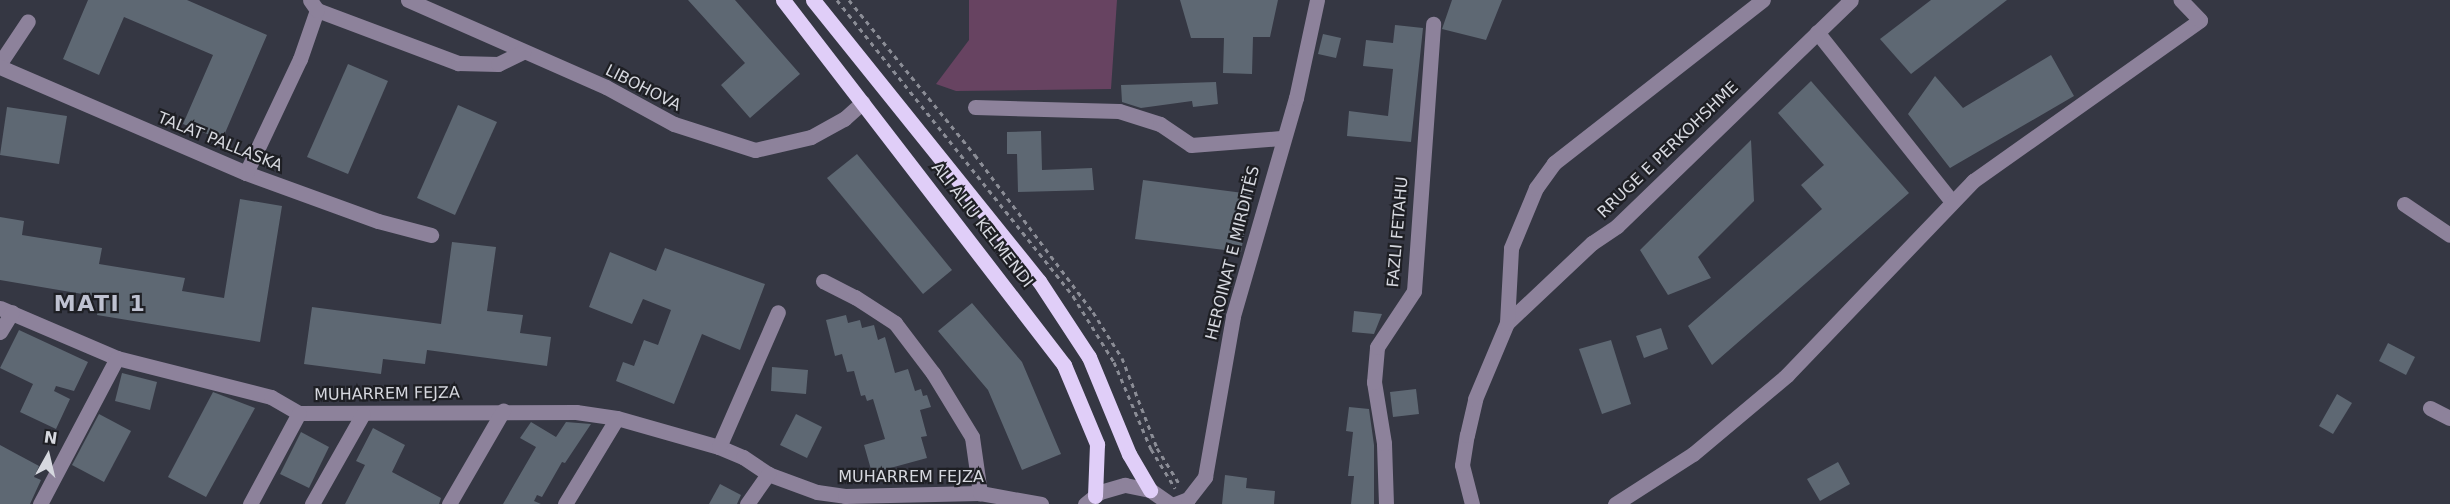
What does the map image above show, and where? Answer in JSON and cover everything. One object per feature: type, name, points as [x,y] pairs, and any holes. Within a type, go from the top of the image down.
[{"type":"main road","name":"ALI ALIU KELMENDI","points":[[783,0],[1064,365],[1097,444],[1090,500]]},
{"type":"main road","name":"ALI ALIU KELMENDI","points":[[813,0],[1039,281],[1089,357],[1129,454],[1150,490]]},
{"type":"street","name":"LIBOHOVA","points":[[408,0],[606,87],[674,124],[755,150],[811,137],[844,119],[863,102]]},
{"type":"street","name":"HEROINAT E MIRDITËS","points":[[1182,502],[1205,477],[1233,316],[1281,138],[1296,98],[1317,0]]},
{"type":"street","name":"RRUGE E PERKOHSHME","points":[[1472,504],[1462,465],[1467,435],[1475,399],[1507,323],[1511,248],[1536,188],[1554,163],[1763,0]]},
{"type":"street","name":"RRUGE E PERKOHSHME","points":[[1507,323],[1592,243],[1617,226],[1851,0]]},
{"type":"street","points":[[1615,504],[1693,454],[1787,375],[1952,202],[2003,158],[2200,20],[2181,0]]},
{"type":"street","points":[[246,173],[300,59],[314,5],[458,63],[498,64],[523,52]]},
{"type":"street","points":[[0,65],[28,21]]},
{"type":"street","name":"FAZLI FETAHU","points":[[1386,504],[1384,443],[1374,382],[1377,347],[1414,291],[1433,24]]},
{"type":"street","points":[[1818,32],[1952,202]]},
{"type":"street","name":"TALAT PALLASKA","points":[[0,65],[246,173],[378,221],[431,235]]},
{"type":"street","points":[[975,107],[1119,111],[1160,124],[1191,145],[1281,138]]},
{"type":"street","points":[[2404,204],[2450,235]]},
{"type":"street","points":[[823,281],[855,297],[895,323],[933,373],[972,437],[980,493]]},
{"type":"street","points":[[0,332],[6,310]]},
{"type":"street","name":"MUHARREM FEJZA","points":[[6,310],[117,358],[271,397],[299,413],[576,412],[617,418],[719,447],[743,457],[768,474],[817,492],[845,496],[980,493],[1041,504]]},
{"type":"street","points":[[719,447],[778,312]]},
{"type":"street","points":[[40,504],[117,358]]},
{"type":"street","points":[[2430,408],[2450,418]]},
{"type":"street","points":[[449,504],[503,411]]},
{"type":"street","points":[[250,504],[299,413]]},
{"type":"street","points":[[312,504],[363,414]]},
{"type":"street","points":[[565,504],[617,418]]},
{"type":"street","points":[[747,504],[768,474]]},
{"type":"street","points":[[1090,500],[1125,485],[1150,490],[1170,504]]},
{"type":"path","points":[[849,0],[975,155],[1093,312],[1122,358],[1157,448],[1182,502]]},
{"type":"shaded area","points":[[969,0],[1117,0],[1111,89],[956,91],[936,84],[969,40]]},
{"type":"building","points":[[88,0],[187,0],[267,35],[222,140],[183,124],[213,55],[124,17],[99,75],[63,59]]},
{"type":"building","points":[[688,0],[735,0],[800,74],[750,118],[721,85],[745,63]]},
{"type":"building","points":[[1180,0],[1278,0],[1270,37],[1253,37],[1252,74],[1223,73],[1224,38],[1191,38]]},
{"type":"building","points":[[1452,0],[1502,0],[1486,40],[1442,29]]},
{"type":"building","points":[[1931,0],[2007,0],[1911,74],[1880,39]]},
{"type":"building","points":[[1395,25],[1423,28],[1411,142],[1347,136],[1349,111],[1388,116],[1393,69],[1363,66],[1366,40],[1393,43]]},
{"type":"building","points":[[1323,34],[1341,38],[1336,58],[1318,54]]},
{"type":"building","points":[[2051,55],[2074,96],[1950,168],[1908,114],[1935,76],[1963,108]]},
{"type":"building","points":[[348,64],[388,81],[348,174],[307,157]]},
{"type":"building","points":[[1811,81],[1909,193],[1712,365],[1688,326],[1822,209],[1801,185],[1824,165],[1778,113]]},
{"type":"building","points":[[1216,82],[1218,104],[1193,107],[1192,101],[1141,108],[1122,102],[1121,85]]},
{"type":"building","points":[[458,105],[497,122],[455,215],[417,198]]},
{"type":"building","points":[[7,107],[67,116],[59,164],[0,155]]},
{"type":"building","points":[[1041,131],[1042,170],[1092,168],[1094,190],[1018,192],[1017,154],[1007,154],[1007,132]]},
{"type":"building","points":[[1751,140],[1754,201],[1698,257],[1711,278],[1668,295],[1640,250]]},
{"type":"building","points":[[857,154],[952,270],[923,294],[827,178]]},
{"type":"building","points":[[1143,180],[1251,194],[1241,252],[1135,239]]},
{"type":"building","points":[[240,199],[282,206],[260,342],[97,315],[100,297],[0,280],[0,217],[24,221],[22,235],[102,248],[99,264],[185,278],[182,291],[224,298]]},
{"type":"building","points":[[452,242],[496,247],[487,311],[523,315],[520,333],[551,337],[547,366],[427,350],[425,364],[383,359],[381,374],[304,364],[312,307],[441,324]]},
{"type":"building","points":[[665,248],[765,284],[740,350],[702,334],[674,404],[616,381],[623,362],[634,366],[644,340],[658,345],[671,310],[643,299],[632,324],[589,307],[610,252],[656,271]]},
{"type":"building","points":[[972,303],[1022,362],[1061,454],[1022,470],[988,390],[938,331]]},
{"type":"building","points":[[1354,311],[1382,314],[1374,334],[1352,332]]},
{"type":"building","points":[[846,315],[848,323],[860,320],[862,328],[874,325],[878,340],[885,337],[895,373],[908,369],[915,391],[921,389],[923,396],[927,395],[931,407],[920,410],[927,436],[921,437],[927,458],[872,473],[864,445],[885,439],[873,399],[867,401],[865,395],[861,396],[854,371],[847,372],[842,354],[835,356],[826,320]]},
{"type":"building","points":[[1661,328],[1668,349],[1644,358],[1636,336]]},
{"type":"building","points":[[19,330],[88,362],[74,391],[56,386],[54,391],[70,399],[56,429],[20,412],[33,384],[0,368]]},
{"type":"building","points":[[1611,340],[1631,404],[1602,414],[1579,349]]},
{"type":"building","points":[[2388,343],[2415,357],[2406,375],[2379,361]]},
{"type":"building","points":[[772,367],[808,370],[806,394],[771,391]]},
{"type":"building","points":[[122,373],[157,382],[150,410],[115,401]]},
{"type":"building","points":[[1416,389],[1419,414],[1393,417],[1390,392]]},
{"type":"building","points":[[213,392],[255,408],[206,497],[168,477]]},
{"type":"building","points":[[2337,394],[2352,403],[2333,434],[2319,426]]},
{"type":"building","points":[[1349,407],[1369,409],[1374,445],[1374,504],[1351,504],[1354,476],[1348,476],[1353,432],[1346,431]]},
{"type":"building","points":[[99,414],[131,431],[104,482],[72,465]]},
{"type":"building","points":[[796,414],[822,427],[807,458],[780,445]]},
{"type":"building","points":[[531,422],[556,437],[566,422],[591,424],[565,463],[562,462],[542,497],[537,495],[534,501],[541,504],[503,504],[536,447],[520,438]]},
{"type":"building","points":[[373,428],[405,445],[392,472],[441,498],[439,504],[345,504],[365,465],[356,461]]},
{"type":"building","points":[[301,432],[329,447],[309,488],[280,474]]},
{"type":"building","points":[[0,445],[39,466],[34,477],[41,480],[30,504],[0,504]]},
{"type":"building","points":[[1838,462],[1850,484],[1820,501],[1807,479]]},
{"type":"building","points":[[1225,475],[1247,478],[1246,488],[1275,491],[1274,504],[1222,504]]},
{"type":"building","points":[[720,484],[741,495],[737,504],[709,504]]},
{"type":"district","name":"MATI 1","points":[[100,304]]}]
